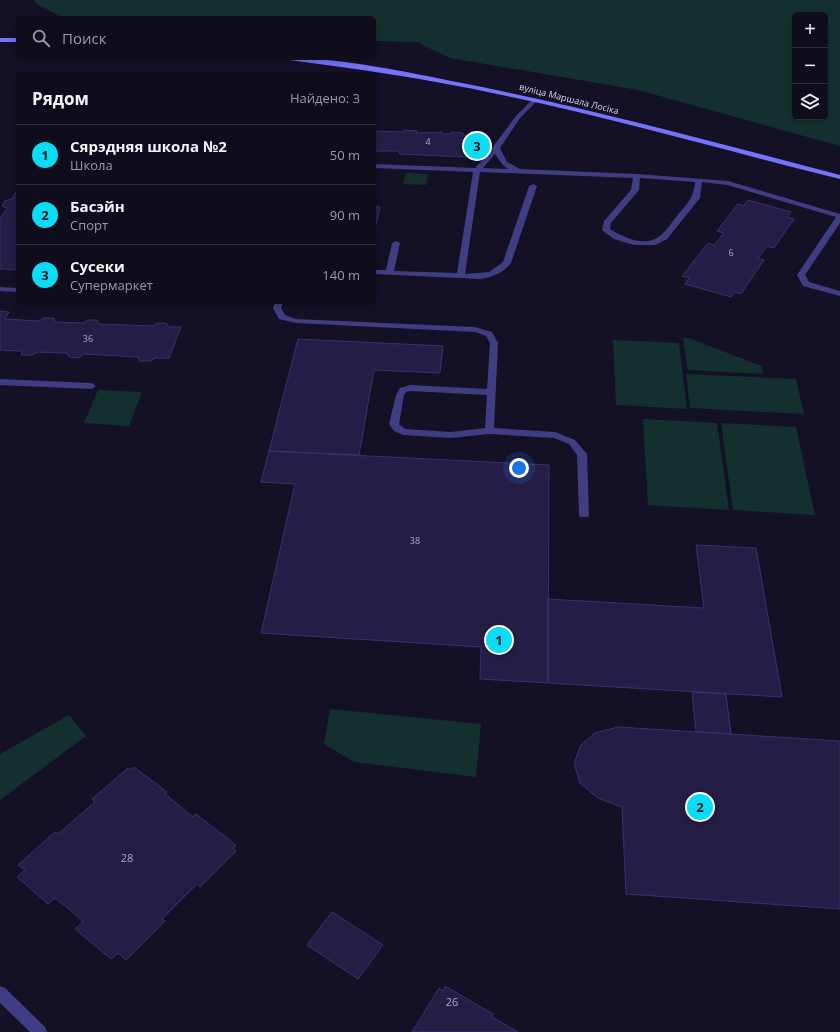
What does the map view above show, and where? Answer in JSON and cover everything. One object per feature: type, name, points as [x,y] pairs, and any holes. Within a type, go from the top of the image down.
[{"type":"main road","points":[[0,40],[16,40]]},
{"type":"main road","name":"вуліца Маршала Лосіка","points":[[310,60],[350,64],[536,99],[840,177]]},
{"type":"lane","points":[[461,276],[477,170],[497,150],[504,136],[518,116],[536,99]]},
{"type":"lane","points":[[497,150],[500,160],[507,166],[521,172]]},
{"type":"lane","points":[[376,166],[637,176],[728,183],[840,216],[801,275],[806,284],[840,294]]},
{"type":"lane","points":[[637,176],[635,190],[607,223],[606,230],[617,237],[637,243],[652,243],[664,237],[697,196],[699,180]]},
{"type":"lane","points":[[376,272],[461,276],[490,275],[502,270],[507,263],[533,186]]},
{"type":"lane","points":[[389,273],[396,243]]},
{"type":"lane","points":[[0,289],[16,290]]},
{"type":"lane","points":[[278,304],[277,308],[282,317],[296,321],[475,330],[489,334],[494,343],[492,392],[488,431]]},
{"type":"lane","points":[[0,382],[92,386]]},
{"type":"lane","points":[[492,392],[410,388],[403,390],[400,395],[394,424],[397,429],[403,432],[451,435],[488,431],[555,435],[572,442],[582,454],[584,515]]},
{"type":"lane","points":[[0,993],[40,1032]]},
{"type":"green space","points":[[34,0],[840,0],[840,146],[638,90],[450,58],[420,44],[421,42],[376,41],[376,16],[60,16],[36,4]]},
{"type":"green space","points":[[406,173],[428,174],[426,185],[403,184]]},
{"type":"green space","points":[[683,338],[689,338],[761,366],[763,374],[688,370]]},
{"type":"green space","points":[[613,340],[679,343],[687,409],[616,405]]},
{"type":"green space","points":[[686,374],[796,379],[804,414],[690,408]]},
{"type":"green space","points":[[98,390],[142,392],[129,426],[84,423]]},
{"type":"green space","points":[[643,419],[717,423],[729,510],[648,505]]},
{"type":"green space","points":[[721,423],[796,427],[815,515],[733,510]]},
{"type":"green space","points":[[330,709],[481,724],[476,777],[354,762],[324,744]]},
{"type":"green space","points":[[69,715],[86,736],[0,800],[0,754]]},
{"type":"building","points":[[404,130],[417,131],[416,133],[442,132],[441,134],[450,134],[451,132],[463,133],[462,135],[483,136],[481,155],[469,155],[465,157],[400,154],[398,151],[376,152],[376,131],[404,132]]},
{"type":"building","points":[[16,192],[16,270],[0,269],[0,219],[7,208],[2,206],[5,201],[12,199]]},
{"type":"building","points":[[748,200],[791,212],[787,217],[794,219],[774,248],[767,246],[758,258],[764,260],[741,294],[735,292],[731,297],[685,284],[689,278],[682,276],[708,243],[714,245],[724,233],[717,231],[738,204],[744,206]]},
{"type":"building","points":[[376,206],[380,207],[376,224]]},
{"type":"building","points":[[0,311],[9,312],[5,319],[39,321],[44,318],[54,318],[55,322],[83,323],[89,320],[97,320],[99,324],[153,326],[157,323],[166,323],[169,327],[181,327],[169,358],[155,358],[150,361],[140,361],[138,357],[84,354],[79,358],[69,357],[67,353],[37,352],[32,355],[22,355],[21,351],[0,350]]},
{"type":"building","points":[[298,339],[443,346],[440,373],[374,370],[359,455],[269,451]]},
{"type":"building","points":[[269,451],[549,465],[548,683],[480,679],[481,647],[261,633],[295,484],[261,482]]},
{"type":"building","points":[[696,545],[756,548],[782,697],[548,683],[548,599],[704,608]]},
{"type":"building","points":[[692,692],[726,694],[731,734],[696,732]]},
{"type":"building","points":[[618,727],[840,741],[840,909],[626,894],[622,807],[598,798],[580,783],[574,763],[581,745],[595,733]]},
{"type":"building","points":[[134,767],[167,792],[165,794],[193,817],[196,814],[236,845],[233,848],[236,851],[200,887],[197,884],[162,919],[165,921],[126,960],[118,953],[111,959],[75,929],[83,922],[69,909],[55,898],[48,904],[17,877],[25,870],[18,865],[55,832],[58,834],[95,802],[92,799],[128,768],[131,770]]},
{"type":"building","points":[[332,912],[383,945],[358,979],[307,945]]},
{"type":"building","points":[[445,986],[493,1014],[492,1017],[518,1032],[412,1032],[439,988],[443,991]]},
{"type":"place","name":"Сусеки","points":[[477,146]]},
{"type":"place","name":"Сярэдняя школа №2","points":[[499,640]]},
{"type":"place","name":"Басэйн","points":[[700,807]]}]
